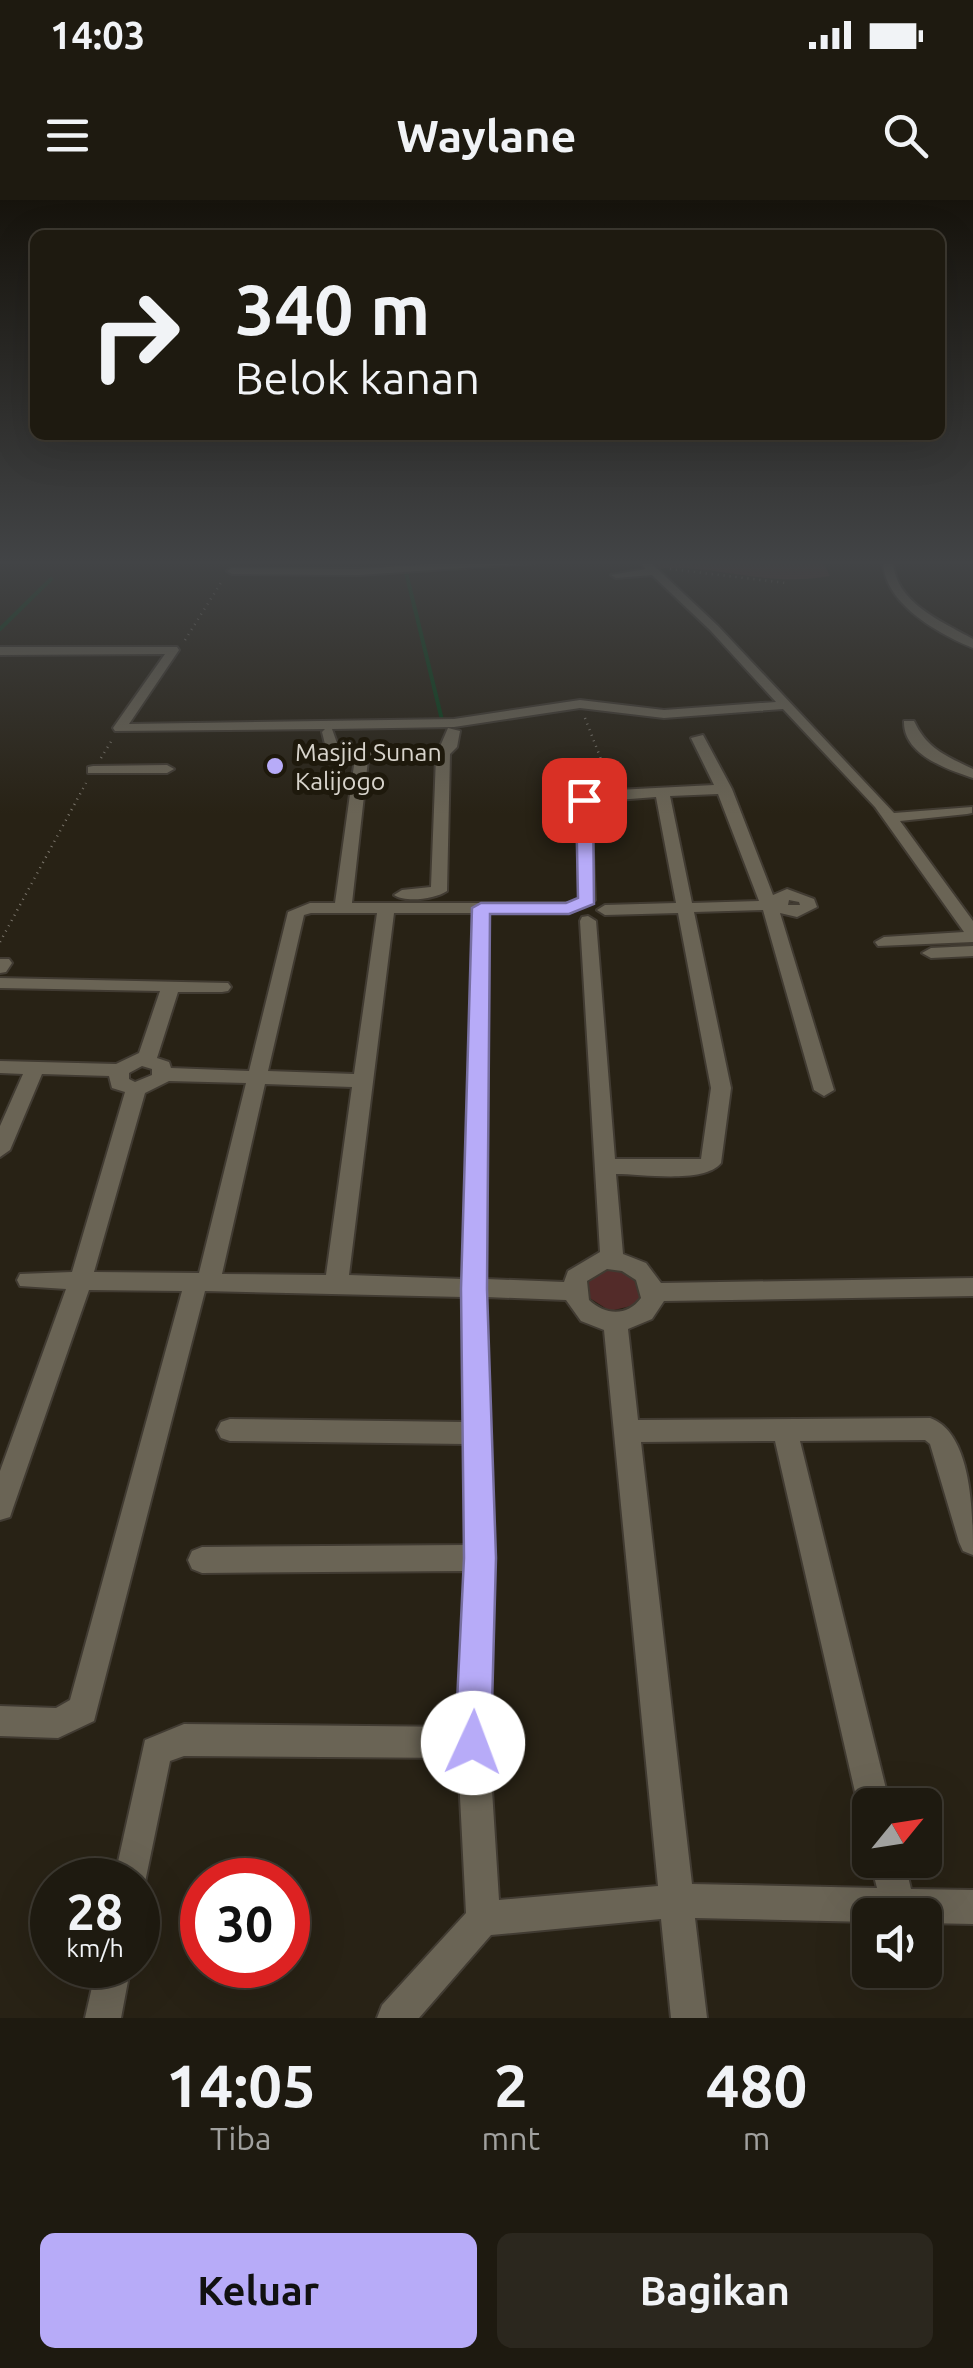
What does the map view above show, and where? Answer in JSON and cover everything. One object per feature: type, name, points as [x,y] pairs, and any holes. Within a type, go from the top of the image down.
[{"type":"street","points":[[729,645],[890,818],[973,935],[891,948],[973,951]]},
{"type":"street","points":[[0,651],[173,650]]},
{"type":"street","points":[[120,728],[173,650]]},
{"type":"street","points":[[120,728],[454,723],[580,704],[664,714],[786,704]]},
{"type":"street","points":[[908,724],[912,741],[925,752],[973,774]]},
{"type":"street","points":[[329,732],[332,749],[362,756],[443,753],[450,747],[453,731]]},
{"type":"street","points":[[698,738],[725,788],[775,905],[824,1090]]},
{"type":"street","points":[[0,1721],[58,1722],[83,1710],[258,1077],[293,916],[310,908],[438,890],[443,753]]},
{"type":"street","points":[[344,902],[362,756]]},
{"type":"street","points":[[93,770],[167,769]]},
{"type":"street","points":[[612,1260],[584,800],[597,794],[725,788]]},
{"type":"street","points":[[604,1166],[701,1168],[712,1164],[721,1088],[688,907],[662,792]]},
{"type":"street","points":[[890,818],[967,810]]},
{"type":"street","points":[[344,902],[386,908],[569,908],[576,918],[593,910],[775,905]]},
{"type":"street","points":[[336,1284],[386,908]]},
{"type":"street","points":[[481,908],[474,1289],[480,1558],[473,1743],[483,1919]]},
{"type":"street","points":[[0,983],[222,987]]},
{"type":"street","points":[[147,1059],[171,986]]},
{"type":"street","points":[[0,1067],[118,1070],[134,1060],[147,1059],[158,1062],[163,1074]]},
{"type":"street","points":[[0,1150],[35,1068]]},
{"type":"street","points":[[118,1070],[119,1084],[136,1089],[151,1086],[163,1074],[364,1081]]},
{"type":"street","points":[[0,1508],[80,1282],[136,1089]]},
{"type":"street","points":[[612,1260],[640,1270],[654,1292],[644,1314],[615,1322],[587,1313],[574,1291],[580,1271],[594,1262],[612,1260]]},
{"type":"street","points":[[28,1280],[574,1291]]},
{"type":"street","points":[[654,1292],[973,1287]]},
{"type":"street","points":[[615,1322],[630,1431],[689,2018]]},
{"type":"street","points":[[630,1431],[930,1429],[942,1438],[973,1542]]},
{"type":"street","points":[[230,1430],[476,1433]]},
{"type":"street","points":[[785,1430],[870,1788]]},
{"type":"street","points":[[202,1560],[480,1558]]},
{"type":"street","points":[[135,1858],[156,1751],[164,1745],[184,1740],[473,1743]]},
{"type":"street","points":[[395,2018],[483,1919],[678,1901],[852,1902]]},
{"type":"street","points":[[942,1906],[973,1908]]},
{"type":"street","points":[[104,2018],[110,1988]]},
{"type":"path","points":[[173,650],[179,645]]},
{"type":"path","points":[[580,704],[609,780]]},
{"type":"path","points":[[0,943],[93,770],[120,728]]},
{"type":"shaded area","points":[[606,1269],[633,1277],[642,1293],[635,1305],[610,1311],[588,1297],[586,1283]]},
{"type":"waterway","points":[[424,645],[442,720]]},
{"type":"place","name":"Masjid Sunan Kalijogo","points":[[275,766]]},
{"type":"route","points":[[473,1743],[480,1558],[474,1289],[481,908],[569,908],[587,900],[584,800]]}]
